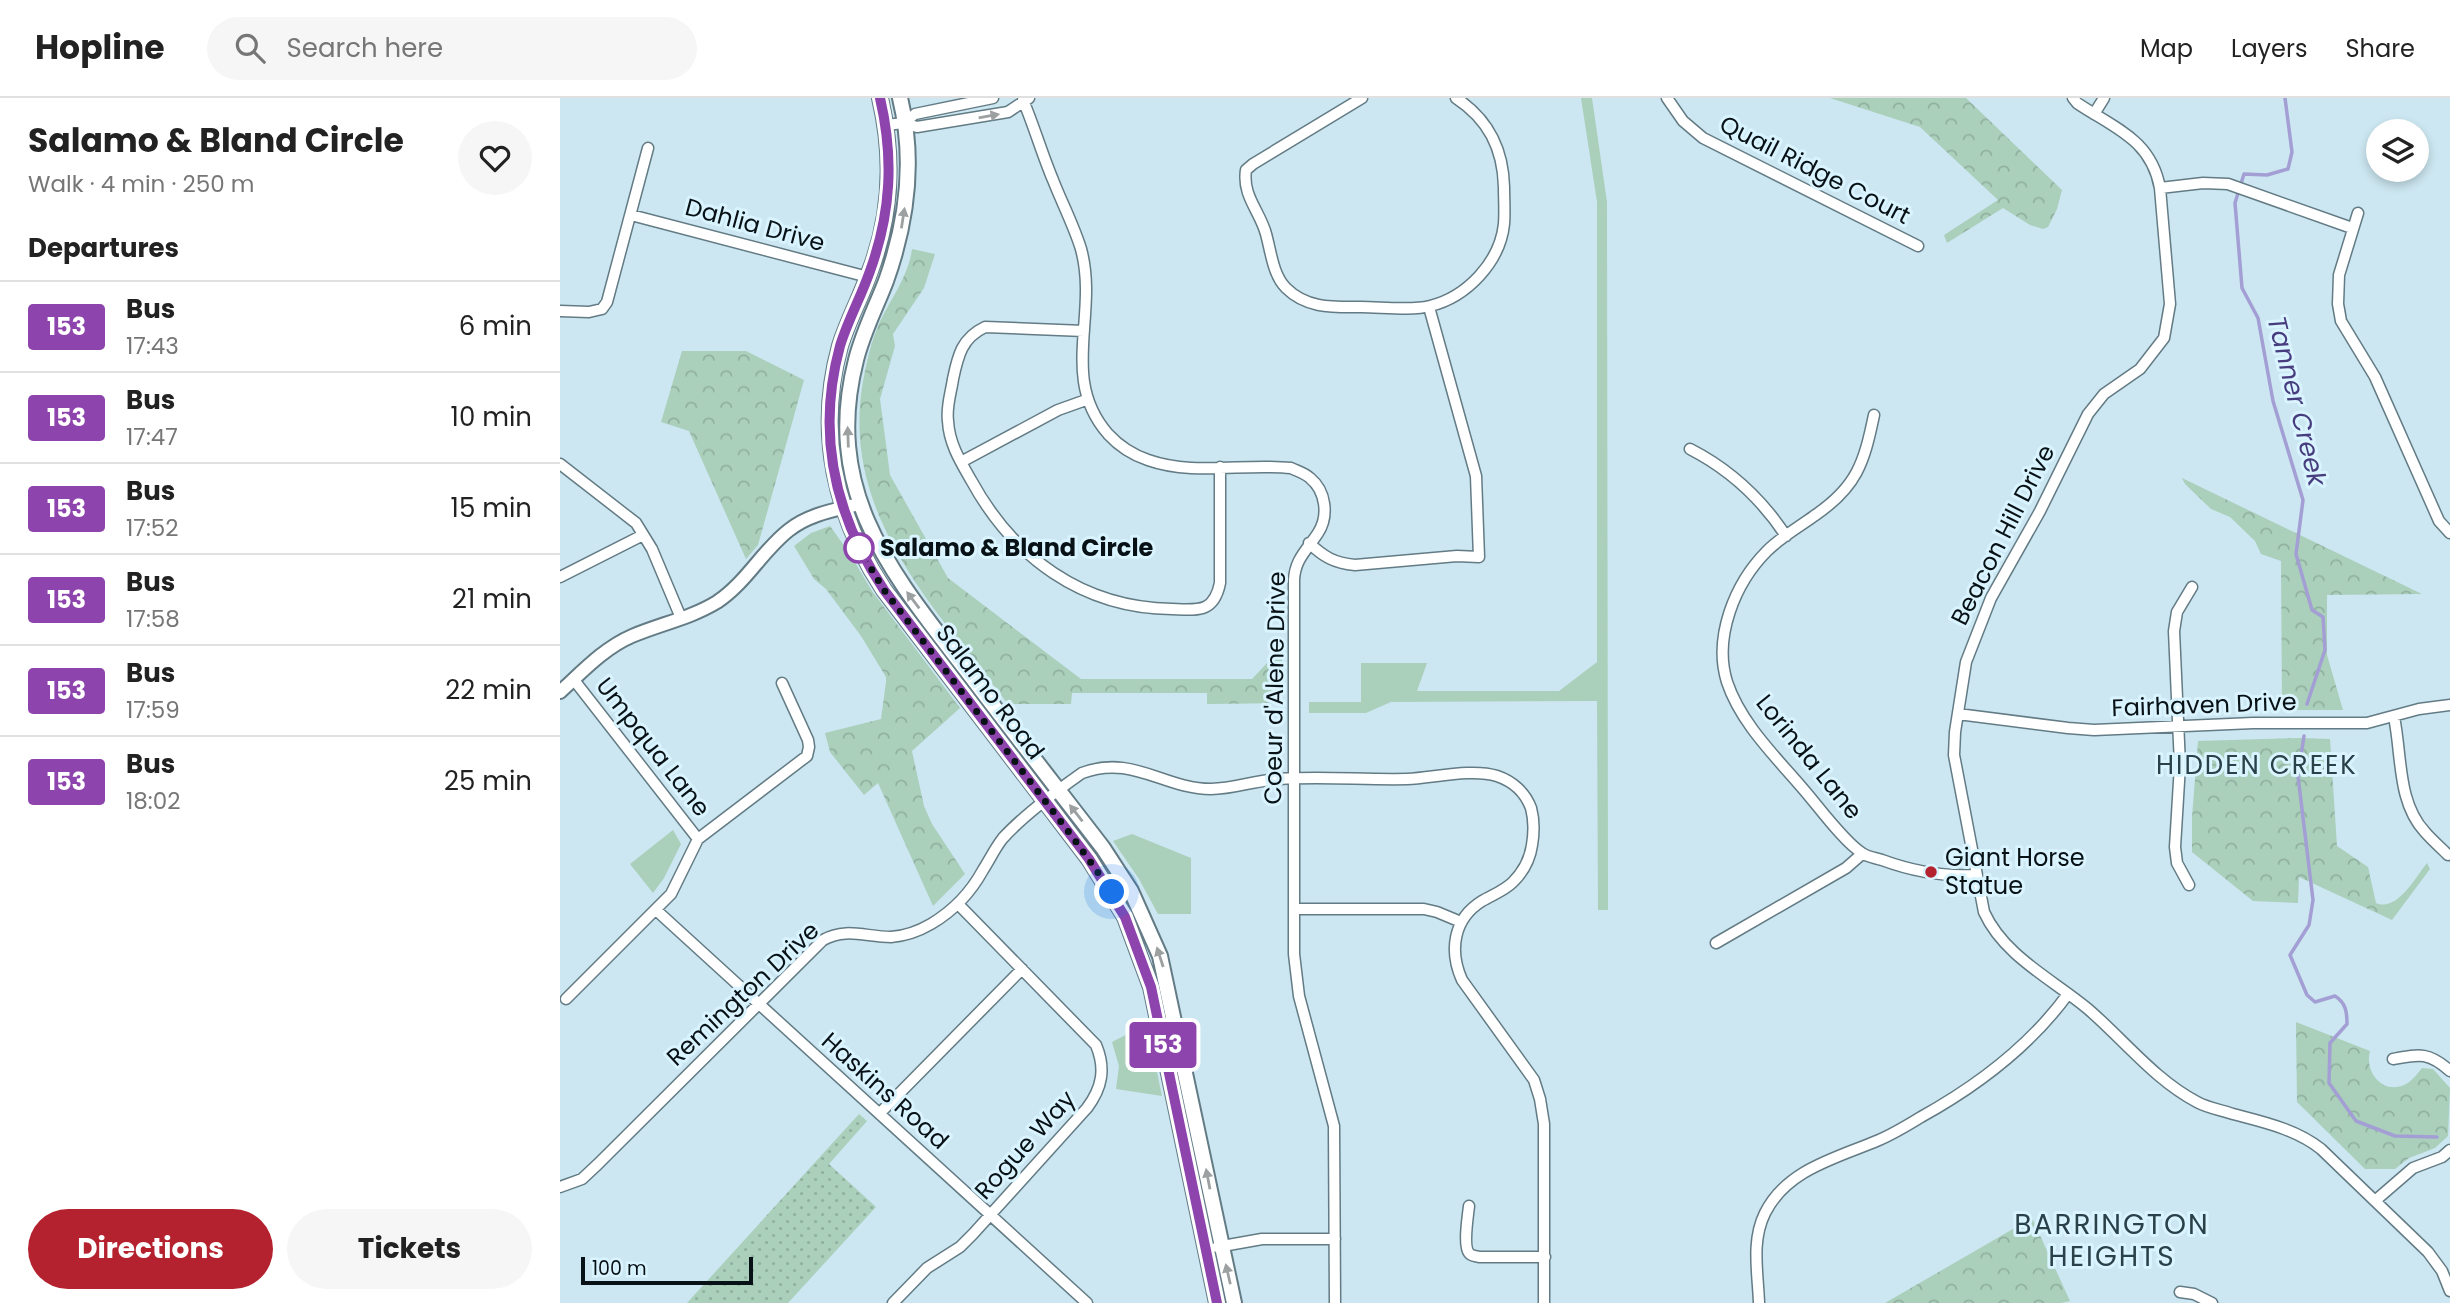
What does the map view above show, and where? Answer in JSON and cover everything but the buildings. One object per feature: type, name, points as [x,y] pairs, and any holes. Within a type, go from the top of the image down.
[{"type":"main road","name":"Salamo Road","points":[[880,98],[890,163],[887,209],[882,236],[868,277],[845,330],[831,400],[831,444],[842,508],[859,547],[884,590],[1105,881],[1125,917],[1151,987],[1217,1303]]},
{"type":"main road","name":"Salamo Road","points":[[900,98],[908,176],[902,225],[888,273],[859,348],[849,398],[849,450],[859,504],[880,551],[902,586],[1103,848],[1146,920],[1160,956],[1171,999],[1234,1303]]},
{"type":"street","points":[[904,123],[915,114],[993,98]]},
{"type":"street","points":[[1359,99],[1253,163],[1246,170],[1246,190],[1265,229],[1278,277],[1294,296],[1320,306],[1429,307],[1451,298],[1473,282],[1496,249],[1504,224],[1502,163],[1496,142],[1481,118],[1456,98]]},
{"type":"street","name":"Quail Ridge Court","points":[[1667,98],[1683,121],[1703,138],[1918,246]]},
{"type":"street","name":"Beacon Hill Drive","points":[[2073,98],[2138,142],[2148,156],[2160,188],[2170,304],[2164,338],[2144,365],[2104,394],[2088,414],[2040,511],[1983,615],[1967,657],[1954,747],[1955,766],[1984,912],[1995,933],[2013,952],[2088,1010],[2148,1065],[2197,1102],[2279,1127],[2312,1141],[2376,1200],[2438,1264],[2450,1291]]},
{"type":"street","points":[[2094,114],[2104,98]]},
{"type":"street","points":[[886,125],[904,123],[918,127],[1008,112],[1022,99]]},
{"type":"street","name":"Coeur d'Alene Drive","points":[[1022,99],[1080,247],[1087,284],[1083,368],[1086,400],[1094,416],[1112,438],[1139,457],[1175,466],[1291,468],[1310,478],[1322,497],[1325,514],[1318,534],[1309,543],[1294,568],[1294,909],[1299,996],[1334,1126],[1335,1303]]},
{"type":"street","points":[[560,310],[589,312],[602,309],[611,290],[648,148]]},
{"type":"street","points":[[2160,188],[2203,183],[2228,184],[2352,228]]},
{"type":"street","points":[[2358,212],[2337,289],[2341,321],[2375,377],[2439,521],[2450,533]]},
{"type":"street","name":"Dahlia Drive","points":[[631,215],[868,277]]},
{"type":"street","points":[[1309,543],[1320,554],[1340,564],[1457,556],[1479,557],[1476,476],[1429,307]]},
{"type":"street","points":[[1084,331],[985,327],[967,339],[958,357],[947,413],[949,435],[984,505],[1011,539],[1086,593],[1108,601],[1152,609],[1202,609],[1215,600],[1221,573],[1220,467]]},
{"type":"street","points":[[961,463],[1058,410],[1086,400]]},
{"type":"street","name":"Lorinda Lane","points":[[1874,415],[1857,475],[1832,503],[1768,550],[1742,583],[1732,602],[1725,636],[1727,682],[1752,729],[1862,854],[1906,869],[1945,875],[1976,875]]},
{"type":"street","points":[[1690,449],[1711,460],[1750,489],[1786,536]]},
{"type":"street","points":[[560,464],[629,516],[652,549],[681,618]]},
{"type":"street","points":[[560,692],[595,660],[623,640],[712,605],[734,589],[790,529],[812,517],[859,504]]},
{"type":"street","points":[[560,577],[643,535]]},
{"type":"street","points":[[2189,885],[2177,863],[2175,847],[2180,765],[2174,631],[2176,612],[2192,587]]},
{"type":"street","name":"Umpqua Lane","points":[[574,680],[698,839]]},
{"type":"street","points":[[566,999],[656,910],[679,882],[698,839],[807,756],[808,740],[782,683]]},
{"type":"street","name":"Fairhaven Drive","points":[[1958,714],[2094,730],[2253,723],[2367,723],[2419,709],[2450,705]]},
{"type":"street","points":[[2394,717],[2404,789],[2411,811],[2423,831],[2448,855]]},
{"type":"street","name":"Remington Drive","points":[[560,1187],[582,1179],[823,940],[845,932],[889,937],[902,935],[932,923],[958,904],[982,873],[1002,839],[1082,774],[1107,767],[1128,768],[1193,788],[1210,789],[1269,779],[1407,779],[1494,775],[1514,784],[1531,808],[1533,831],[1530,855],[1514,881],[1473,907],[1461,922]]},
{"type":"street","points":[[1716,943],[1846,868],[1862,854]]},
{"type":"street","name":"Rogue Way","points":[[893,1303],[927,1268],[960,1247],[991,1215],[1087,1108],[1096,1096],[1101,1082],[1101,1061],[1096,1045],[958,904]]},
{"type":"street","points":[[1294,909],[1424,909],[1461,922],[1455,941],[1459,973],[1529,1072],[1540,1099],[1544,1124],[1544,1303]]},
{"type":"street","name":"Haskins Road","points":[[656,910],[1087,1303]]},
{"type":"street","points":[[880,1113],[1021,969]]},
{"type":"street","points":[[1759,1303],[1756,1251],[1758,1237],[1766,1212],[1782,1188],[1812,1167],[1882,1139],[1941,1105],[2000,1065],[2026,1043],[2067,994]]},
{"type":"street","points":[[2393,1059],[2421,1054],[2437,1059],[2450,1071]]},
{"type":"street","points":[[2376,1200],[2413,1168],[2442,1157],[2450,1150]]},
{"type":"street","points":[[1469,1206],[1466,1241],[1470,1254],[1479,1257],[1545,1257]]},
{"type":"street","points":[[1206,1250],[1262,1239],[1335,1239]]},
{"type":"street","points":[[2180,1292],[2194,1294],[2212,1303]]},
{"type":"green space","points":[[1581,98],[1592,98],[1607,202],[1608,910],[1598,910],[1597,701],[1391,702],[1366,713],[1309,713],[1309,702],[1361,702],[1361,663],[1427,663],[1417,691],[1559,691],[1597,662],[1597,202]]},
{"type":"green space","points":[[1830,98],[1966,98],[2062,190],[2048,227],[2043,229],[2030,225],[2003,208],[1947,243],[1944,235],[1998,200],[1920,127]]},
{"type":"green space","points":[[912,249],[935,254],[924,288],[893,334],[895,346],[880,399],[890,475],[948,578],[1081,679],[1252,679],[1282,647],[1282,703],[1207,704],[1207,693],[1072,693],[1071,704],[1008,704],[921,591],[897,552],[877,511],[864,467],[859,421],[866,365],[876,331],[903,279]]},
{"type":"green space","points":[[682,351],[746,351],[804,380],[758,545],[746,559],[689,431],[661,422]]},
{"type":"green space","points":[[2182,478],[2422,594],[2327,595],[2327,655],[2343,710],[2282,710],[2281,561],[2261,554],[2255,541],[2230,517],[2211,509]]},
{"type":"green space","points":[[830,526],[872,591],[960,708],[912,751],[924,806],[932,824],[965,874],[933,906],[878,783],[864,795],[830,752],[825,733],[881,719],[886,677],[861,636],[826,589],[814,579],[794,546],[811,533]]},
{"type":"green space","points":[[2330,739],[2337,846],[2368,867],[2376,903],[2391,903],[2398,898],[2427,863],[2430,869],[2392,920],[2299,877],[2298,903],[2253,901],[2192,852],[2198,741]]},
{"type":"green space","points":[[673,830],[681,844],[664,878],[653,893],[630,864]]},
{"type":"green space","points":[[1132,834],[1191,858],[1191,914],[1158,914],[1139,879],[1113,841]]},
{"type":"green space","points":[[2296,1022],[2370,1051],[2370,1067],[2383,1085],[2398,1087],[2413,1079],[2422,1068],[2433,1069],[2450,1088],[2448,1136],[2435,1148],[2409,1158],[2395,1169],[2365,1169],[2297,1102]]},
{"type":"green space","points":[[1147,1024],[1162,1096],[1116,1089],[1119,1066],[1112,1042]]},
{"type":"green space","points":[[859,1114],[867,1121],[829,1164],[876,1207],[788,1303],[687,1303]]},
{"type":"green space","points":[[2032,1218],[2070,1301],[1885,1303]]},
{"type":"waterway","name":"Tanner Creek","points":[[2285,98],[2292,152],[2288,169],[2267,175],[2244,174],[2235,203],[2242,288],[2258,318],[2273,401],[2303,500],[2296,554],[2312,610],[2323,617],[2325,650],[2307,704]]},
{"type":"waterway","name":"Tanner Creek","points":[[2304,736],[2298,776],[2313,900],[2309,925],[2290,955],[2307,995],[2315,1002],[2335,996],[2345,1008],[2347,1024],[2330,1043],[2329,1083],[2356,1121],[2395,1136],[2437,1137]]},
{"type":"bus line","name":"153","points":[[880,98],[890,163],[887,209],[882,236],[870,272],[845,330],[831,400],[831,444],[842,508],[859,547],[884,590],[1089,859],[1125,917],[1151,987],[1217,1303]]},
{"type":"place","name":"Salamo & Bland Circle","points":[[859,548]]},
{"type":"place","name":"Giant Horse Statue","points":[[1931,872]]},
{"type":"district","name":"HIDDEN CREEK","points":[[2257,765]]},
{"type":"district","name":"BARRINGTON HEIGHTS","points":[[2112,1240]]},
{"type":"route","points":[[859,548],[884,590],[1112,892]]}]
